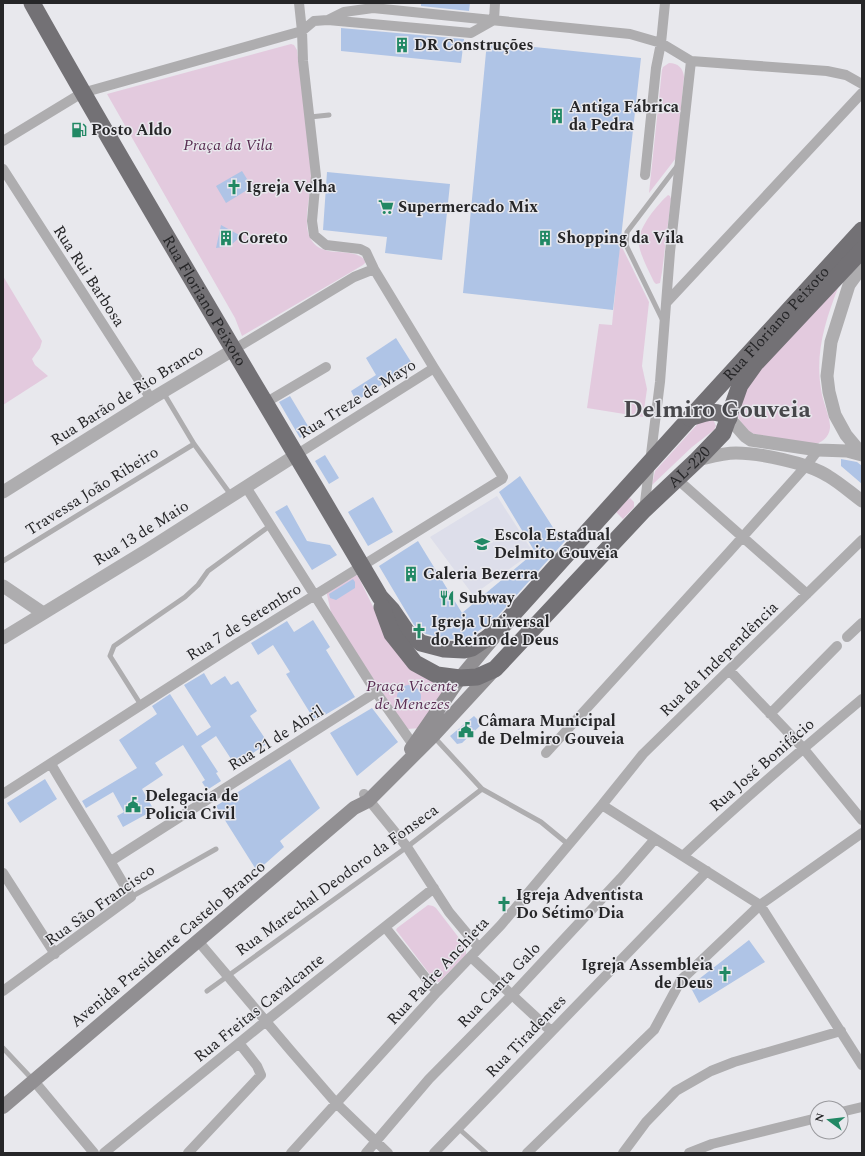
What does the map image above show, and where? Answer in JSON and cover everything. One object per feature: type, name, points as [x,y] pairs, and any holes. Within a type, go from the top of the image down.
[{"type":"highway","name":"Rua Floriano Peixoto","points":[[32,3],[82,93],[362,566],[380,598],[392,634],[415,663],[437,675],[460,678],[477,677],[495,669]]},
{"type":"highway","name":"Rua Floriano Peixoto","points":[[380,598],[392,610],[407,632],[421,643],[444,649],[464,650],[472,648],[487,638],[504,624],[862,230]]},
{"type":"highway","name":"AL-220","points":[[495,669],[644,510],[723,433],[740,385],[755,364],[862,250]]},
{"type":"highway","points":[[690,418],[711,411],[724,414],[729,418]]},
{"type":"highway","points":[[554,568],[572,586]]},
{"type":"main road","name":"Avenida Presidente Castelo Branco","points":[[366,797],[414,746],[460,678],[504,624]]},
{"type":"main road","name":"Avenida Presidente Castelo Branco","points":[[3,1107],[354,808],[433,736],[495,669]]},
{"type":"street","points":[[299,3],[303,61],[316,176],[312,221],[314,235],[326,246],[360,249],[366,252],[374,269],[434,368]]},
{"type":"street","points":[[494,20],[495,3]]},
{"type":"street","points":[[644,175],[665,3]]},
{"type":"street","points":[[328,20],[344,7],[373,8],[630,34],[661,43],[691,60],[827,71],[846,75],[862,84]]},
{"type":"street","points":[[3,141],[82,93],[302,31],[314,21],[328,20],[471,33],[494,20]]},
{"type":"street","points":[[644,510],[660,382],[670,252],[691,60]]},
{"type":"street","points":[[666,303],[862,93]]},
{"type":"street","name":"Rua Rui Barbosa","points":[[3,169],[151,399]]},
{"type":"street","points":[[862,267],[849,285],[831,342],[827,376],[829,392],[835,415],[846,435],[862,455]]},
{"type":"street","name":"Rua Barão de Rio Branco","points":[[3,492],[151,399],[354,277],[374,269]]},
{"type":"street","points":[[265,403],[326,367]]},
{"type":"street","name":"Rua Treze de Mayo","points":[[296,455],[434,368]]},
{"type":"street","name":"Rua 7 de Setembro","points":[[3,794],[141,705],[503,477],[434,368]]},
{"type":"street","points":[[729,418],[745,436],[751,440],[818,450],[847,451],[862,455]]},
{"type":"street","points":[[546,753],[806,466],[818,450]]},
{"type":"street","points":[[697,460],[712,456],[736,453],[761,456],[806,466],[827,476],[862,501]]},
{"type":"street","name":"Rua 13 de Maio","points":[[3,638],[147,550],[296,455]]},
{"type":"street","points":[[677,479],[807,594]]},
{"type":"street","points":[[246,487],[376,692],[414,746]]},
{"type":"street","name":"Rua da Independência","points":[[602,805],[643,754],[862,540]]},
{"type":"street","points":[[3,586],[43,613]]},
{"type":"street","points":[[847,637],[862,623]]},
{"type":"street","points":[[770,714],[837,646]]},
{"type":"street","points":[[729,670],[802,748],[862,820]]},
{"type":"street","name":"Rua 21 de Abril","points":[[111,861],[376,692]]},
{"type":"street","name":"Rua José Bonifácio","points":[[683,856],[733,808],[802,748],[862,699]]},
{"type":"street","points":[[51,764],[132,897]]},
{"type":"street","points":[[366,797],[407,847],[449,912],[479,948]]},
{"type":"street","points":[[602,805],[760,905],[862,1065]]},
{"type":"street","name":"Rua Padre Anchieta","points":[[291,1153],[437,992],[501,925],[602,805]]},
{"type":"street","points":[[527,1153],[654,1030],[681,980],[760,905],[862,833]]},
{"type":"street","name":"Rua Canta Galo","points":[[366,1153],[429,1079],[512,995],[622,878],[655,838]]},
{"type":"street","name":"Rua Tiradentes","points":[[434,1153],[706,871]]},
{"type":"street","points":[[3,873],[55,954]]},
{"type":"street","name":"Rua Freitas Cavalcante","points":[[104,1153],[239,1043],[434,888]]},
{"type":"street","name":"Rua São Francisco","points":[[3,991],[132,897]]},
{"type":"street","points":[[385,927],[437,992]]},
{"type":"street","points":[[198,941],[336,1103],[388,1153]]},
{"type":"street","points":[[471,957],[551,1031]]},
{"type":"street","points":[[624,1153],[646,1122],[676,1091],[711,1071],[734,1062],[841,1031]]},
{"type":"street","points":[[188,1153],[261,1075],[257,1066],[239,1043]]},
{"type":"street","points":[[34,1080],[94,1153]]},
{"type":"street","points":[[849,1110],[862,1107]]},
{"type":"street","points":[[689,1153],[712,1144],[809,1120]]},
{"type":"lane","points":[[310,117],[329,114]]},
{"type":"lane","points":[[664,324],[626,245],[627,232],[679,162]]},
{"type":"lane","points":[[163,392],[194,444],[232,496]]},
{"type":"lane","name":"Travessa João Ribeiro","points":[[3,561],[194,444]]},
{"type":"lane","points":[[141,705],[110,656],[114,646],[185,597],[198,585],[208,571],[271,525]]},
{"type":"lane","points":[[433,736],[482,789],[541,822],[569,845]]},
{"type":"lane","name":"Rua Marechal Deodoro da Fonseca","points":[[207,991],[407,847],[482,789]]},
{"type":"lane","name":"Rua São Francisco","points":[[132,897],[216,849]]},
{"type":"lane","points":[[3,1048],[34,1080]]},
{"type":"lane","points":[[458,1128],[486,1153]]},
{"type":"shaded area","name":"Escola Estadual Delmito Gouveia","points":[[497,496],[533,552],[473,595],[430,537]]},
{"type":"green space","name":"Praça da Vila","points":[[291,44],[294,45],[297,50],[305,109],[311,178],[307,211],[307,227],[309,235],[318,247],[332,252],[355,254],[366,262],[242,336],[235,318],[107,94]]},
{"type":"green space","points":[[669,63],[680,67],[684,77],[676,158],[649,193],[662,70],[663,67]]},
{"type":"green space","points":[[668,195],[671,199],[662,272],[660,283],[656,284],[641,254],[639,239],[648,218]]},
{"type":"green space","points":[[620,243],[649,302],[642,366],[647,389],[643,417],[587,408],[599,324],[612,325]]},
{"type":"green space","points":[[3,276],[42,341],[40,348],[32,359],[35,365],[48,376],[3,405]]},
{"type":"green space","points":[[835,285],[838,288],[825,325],[819,363],[819,376],[822,393],[830,424],[828,435],[818,443],[812,445],[749,433],[739,419],[737,407],[739,394]]},
{"type":"green space","points":[[703,418],[713,419],[716,426],[714,430],[692,447],[652,485],[655,471]]},
{"type":"green space","points":[[630,498],[634,502],[634,507],[623,519],[616,512]]},
{"type":"green space","name":"Praça Vicente de Menezes","points":[[354,574],[358,576],[380,621],[411,666],[446,686],[421,728],[407,729],[332,617],[326,590]]},
{"type":"green space","points":[[428,905],[436,908],[466,947],[466,955],[439,982],[435,981],[396,930]]},
{"type":"building","points":[[421,3],[470,3],[469,11],[421,6]]},
{"type":"building","name":"DR Construções","points":[[341,28],[464,39],[461,63],[341,51]]},
{"type":"building","points":[[487,42],[641,58],[613,310],[463,293]]},
{"type":"building","name":"Igreja Velha","points":[[242,171],[252,187],[226,203],[216,186]]},
{"type":"building","name":"Supermercado Mix","points":[[327,172],[450,184],[442,260],[385,253],[387,237],[323,230]]},
{"type":"building","name":"Coreto","points":[[221,225],[241,236],[230,246],[216,248]]},
{"type":"building","points":[[396,338],[413,365],[356,401],[351,391],[376,375],[366,358]]},
{"type":"building","points":[[290,396],[311,431],[300,438],[279,402]]},
{"type":"building","points":[[325,455],[339,478],[329,484],[315,461]]},
{"type":"building","points":[[841,459],[857,462],[862,466],[862,484],[841,466]]},
{"type":"building","points":[[520,476],[554,529],[565,541],[497,617],[468,639],[446,639],[426,634],[414,625],[379,566],[418,541],[462,613],[535,552],[499,492]]},
{"type":"building","points":[[373,497],[393,532],[368,546],[348,512]]},
{"type":"building","points":[[287,505],[307,541],[330,545],[337,555],[312,570],[275,512]]},
{"type":"building","points":[[353,579],[355,582],[355,588],[336,600],[330,598],[329,594]]},
{"type":"building","points":[[313,620],[330,647],[326,650],[355,697],[315,721],[286,674],[290,672],[273,645],[258,655],[251,643],[287,621],[294,632]]},
{"type":"building","points":[[204,673],[211,685],[225,676],[231,685],[238,681],[257,711],[250,716],[268,743],[235,765],[216,736],[201,746],[218,772],[216,773],[221,781],[207,790],[202,782],[205,780],[183,745],[155,763],[163,775],[142,789],[154,810],[123,827],[117,816],[124,812],[113,792],[86,808],[82,801],[137,768],[119,740],[157,714],[152,706],[170,694],[197,736],[211,727],[184,685]]},
{"type":"building","points":[[409,685],[417,689],[421,697],[417,705],[409,709],[401,705],[397,697],[401,689]]},
{"type":"building","points":[[372,708],[398,742],[357,776],[330,733]]},
{"type":"building","name":"Câmara Municipal de Delmiro Gouveia","points":[[474,716],[482,724],[462,743],[457,744],[450,736]]},
{"type":"building","points":[[290,759],[320,808],[280,841],[284,847],[257,871],[216,806]]},
{"type":"building","points":[[45,779],[57,799],[20,823],[7,803]]},
{"type":"building","name":"Igreja Assembleia de Deus","points":[[749,940],[765,962],[699,1003],[690,986]]},
{"type":"place","name":"DR Construções","points":[[402,45]]},
{"type":"place","name":"Antiga Fábrica da Pedra","points":[[557,116]]},
{"type":"place","name":"Posto Aldo","points":[[79,130]]},
{"type":"place","name":"Igreja Velha","points":[[234,187]]},
{"type":"place","name":"Supermercado Mix","points":[[386,207]]},
{"type":"place","name":"Coreto","points":[[226,238]]},
{"type":"place","name":"Shopping da Vila","points":[[545,238]]},
{"type":"place","name":"Escola Estadual Delmito Gouveia","points":[[482,544]]},
{"type":"place","name":"Galeria Bezerra","points":[[411,574]]},
{"type":"place","name":"Subway","points":[[447,598]]},
{"type":"place","name":"Igreja Universal do Reino de Deus","points":[[419,631]]},
{"type":"place","name":"Câmara Municipal de Delmiro Gouveia","points":[[466,730]]},
{"type":"place","name":"Delegacia de Policia Civil","points":[[133,805]]},
{"type":"place","name":"Igreja Adventista Do Sétimo Dia","points":[[504,904]]},
{"type":"place","name":"Igreja Assembleia de Deus","points":[[725,974]]},
{"type":"district","name":"Delmiro Gouveia","points":[[717,410]]}]
